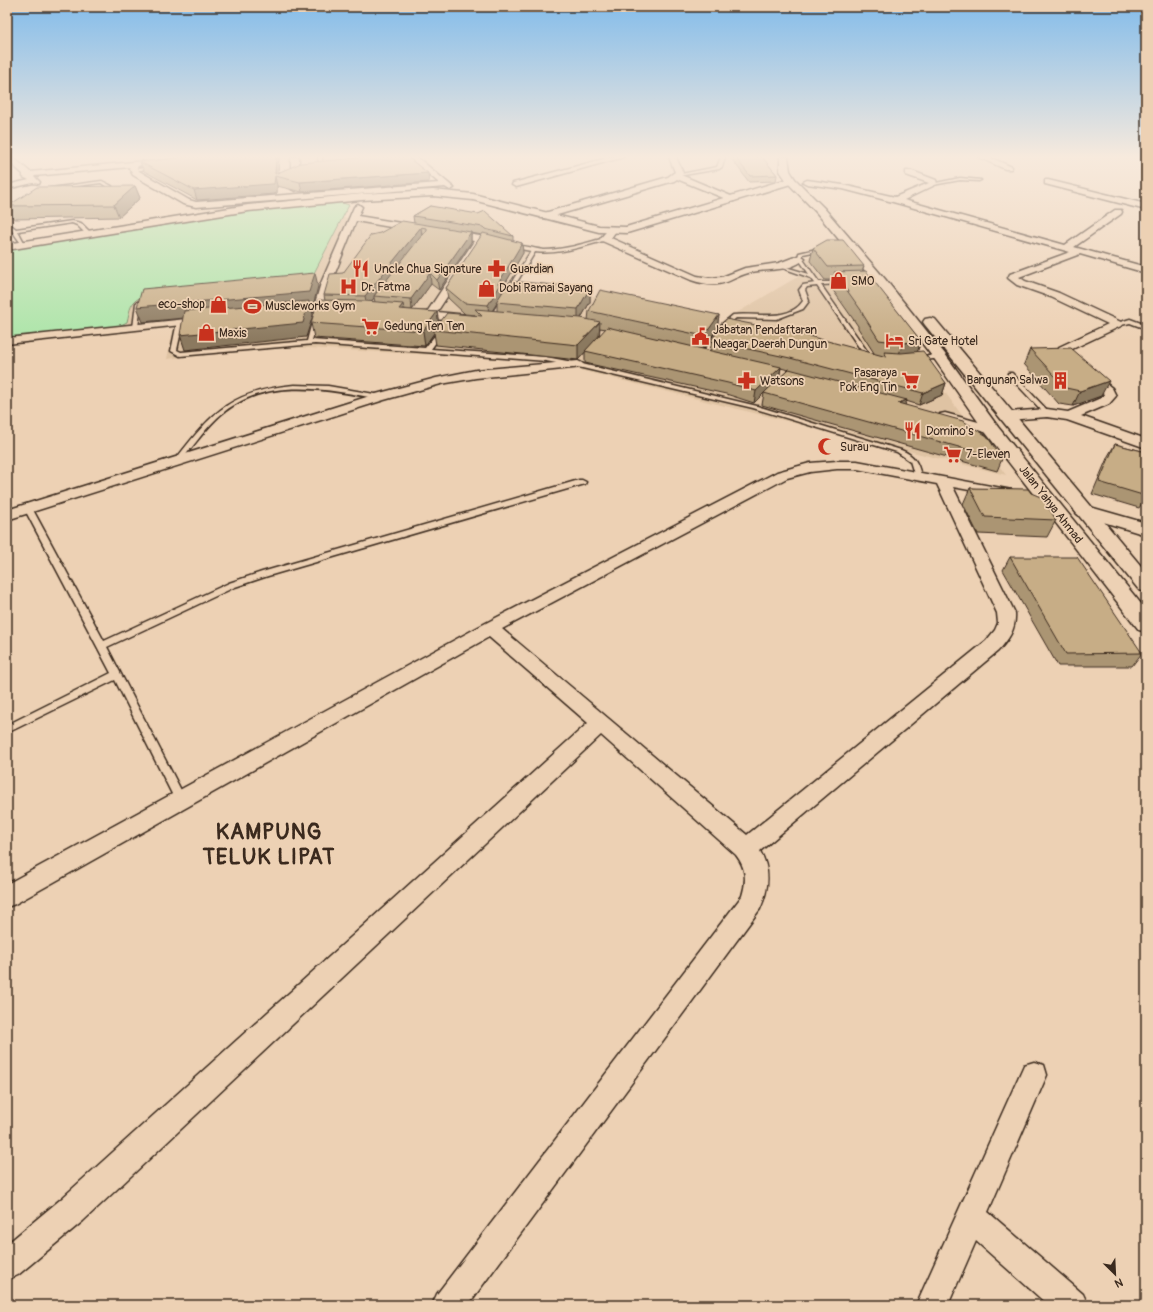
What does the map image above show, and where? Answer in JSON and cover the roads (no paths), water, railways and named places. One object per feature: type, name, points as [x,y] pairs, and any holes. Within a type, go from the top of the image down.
[{"type":"main road","points":[[7,247],[181,218]]},
{"type":"main road","points":[[553,218],[612,231],[641,227],[670,218]]},
{"type":"main road","name":"Jalan Yahya Ahmad","points":[[826,218],[846,246],[940,357],[992,430],[1049,500],[1146,625]]},
{"type":"main road","name":"Jalan Yahya Ahmad","points":[[838,218],[885,267],[1009,416],[1083,510],[1146,585]]},
{"type":"main road","points":[[1083,510],[1146,529]]},
{"type":"street","points":[[332,310],[314,310],[322,283],[352,230],[354,218]]},
{"type":"street","points":[[355,218],[425,230]]},
{"type":"street","points":[[961,218],[1146,270]]},
{"type":"street","points":[[1068,248],[1109,218]]},
{"type":"street","points":[[612,231],[605,239],[703,281],[722,279],[733,276],[737,272],[747,270],[782,267],[800,258]]},
{"type":"street","points":[[441,232],[481,242]]},
{"type":"street","points":[[446,242],[481,242]]},
{"type":"street","points":[[429,316],[481,242]]},
{"type":"street","points":[[1080,251],[1013,276],[1013,278],[1021,284],[1083,307],[1117,324]]},
{"type":"street","points":[[406,314],[506,321]]},
{"type":"street","points":[[7,341],[218,319]]},
{"type":"street","points":[[1069,416],[1105,401],[1110,396],[1108,391],[1062,355],[1063,349],[1117,324]]},
{"type":"street","points":[[699,355],[718,360]]},
{"type":"street","points":[[7,514],[380,397],[440,381],[476,374],[580,362]]},
{"type":"street","points":[[1009,416],[1047,413],[1069,416],[1146,444]]},
{"type":"street","points":[[932,414],[992,430]]},
{"type":"street","points":[[7,896],[490,628],[782,475],[797,469],[832,464],[857,465],[1049,500]]},
{"type":"street","points":[[746,849],[992,646],[1002,635],[1006,627],[1006,612],[943,481]]},
{"type":"street","points":[[448,1305],[752,901],[758,884],[756,869],[751,856],[746,849],[490,628]]},
{"type":"street","points":[[7,1264],[72,1210],[601,723]]},
{"type":"street","points":[[932,1305],[1034,1075]]},
{"type":"street","points":[[971,1217],[1072,1305]]},
{"type":"lane","points":[[14,230],[72,222],[79,224],[89,234]]},
{"type":"lane","points":[[7,223],[14,230],[23,244]]},
{"type":"lane","points":[[503,244],[533,251],[557,250],[605,239]]},
{"type":"lane","points":[[828,248],[806,251],[801,253],[800,258],[817,284],[872,359],[862,356]]},
{"type":"lane","points":[[491,320],[533,251]]},
{"type":"lane","points":[[782,267],[813,277]]},
{"type":"lane","points":[[699,355],[723,326],[735,316],[777,317],[801,308],[806,301],[802,290],[805,286],[846,283]]},
{"type":"lane","points":[[508,290],[516,291]]},
{"type":"lane","points":[[135,327],[139,303],[146,300]]},
{"type":"lane","points":[[309,342],[314,310]]},
{"type":"lane","points":[[427,350],[451,317]]},
{"type":"lane","points":[[1117,324],[1130,321],[1146,327]]},
{"type":"lane","points":[[180,322],[174,351],[180,354],[309,342],[580,362],[756,407],[899,451],[906,454],[915,462],[917,476]]},
{"type":"lane","points":[[715,324],[731,328]]},
{"type":"lane","points":[[912,360],[940,357]]},
{"type":"lane","points":[[1010,374],[1047,413]]},
{"type":"lane","points":[[179,459],[220,412],[237,400],[251,395],[279,389],[320,387],[380,397]]},
{"type":"lane","points":[[756,407],[761,402]]},
{"type":"lane","points":[[102,646],[232,585],[265,574],[582,482]]},
{"type":"lane","points":[[28,508],[102,646],[180,800]]},
{"type":"lane","points":[[7,729],[116,675]]},
{"type":"place","name":"Uncle Chua Signature","points":[[361,269]]},
{"type":"place","name":"Guardian","points":[[497,269]]},
{"type":"place","name":"SMO","points":[[838,281]]},
{"type":"place","name":"Dr. Fatma","points":[[348,287]]},
{"type":"place","name":"Dobi Ramai Sayang","points":[[486,288]]},
{"type":"place","name":"eco-shop","points":[[218,304]]},
{"type":"place","name":"Muscleworks Gym","points":[[252,306]]},
{"type":"place","name":"Gedung Ten Ten","points":[[371,326]]},
{"type":"place","name":"Maxis","points":[[206,333]]},
{"type":"place","name":"Jabatan Pendaftaran Neagar Daerah Dungun","points":[[700,337]]},
{"type":"place","name":"Sri Gate Hotel","points":[[895,341]]},
{"type":"place","name":"Pasaraya Pok Eng Tin","points":[[910,380]]},
{"type":"place","name":"Bangunan Salwa","points":[[1061,380]]},
{"type":"place","name":"Watsons","points":[[747,381]]},
{"type":"place","name":"Domino's","points":[[913,431]]},
{"type":"place","name":"Surau","points":[[827,447]]},
{"type":"place","name":"7-Eleven","points":[[953,454]]},
{"type":"district","name":"KAMPUNG TELUK LIPAT","points":[[269,844]]}]
